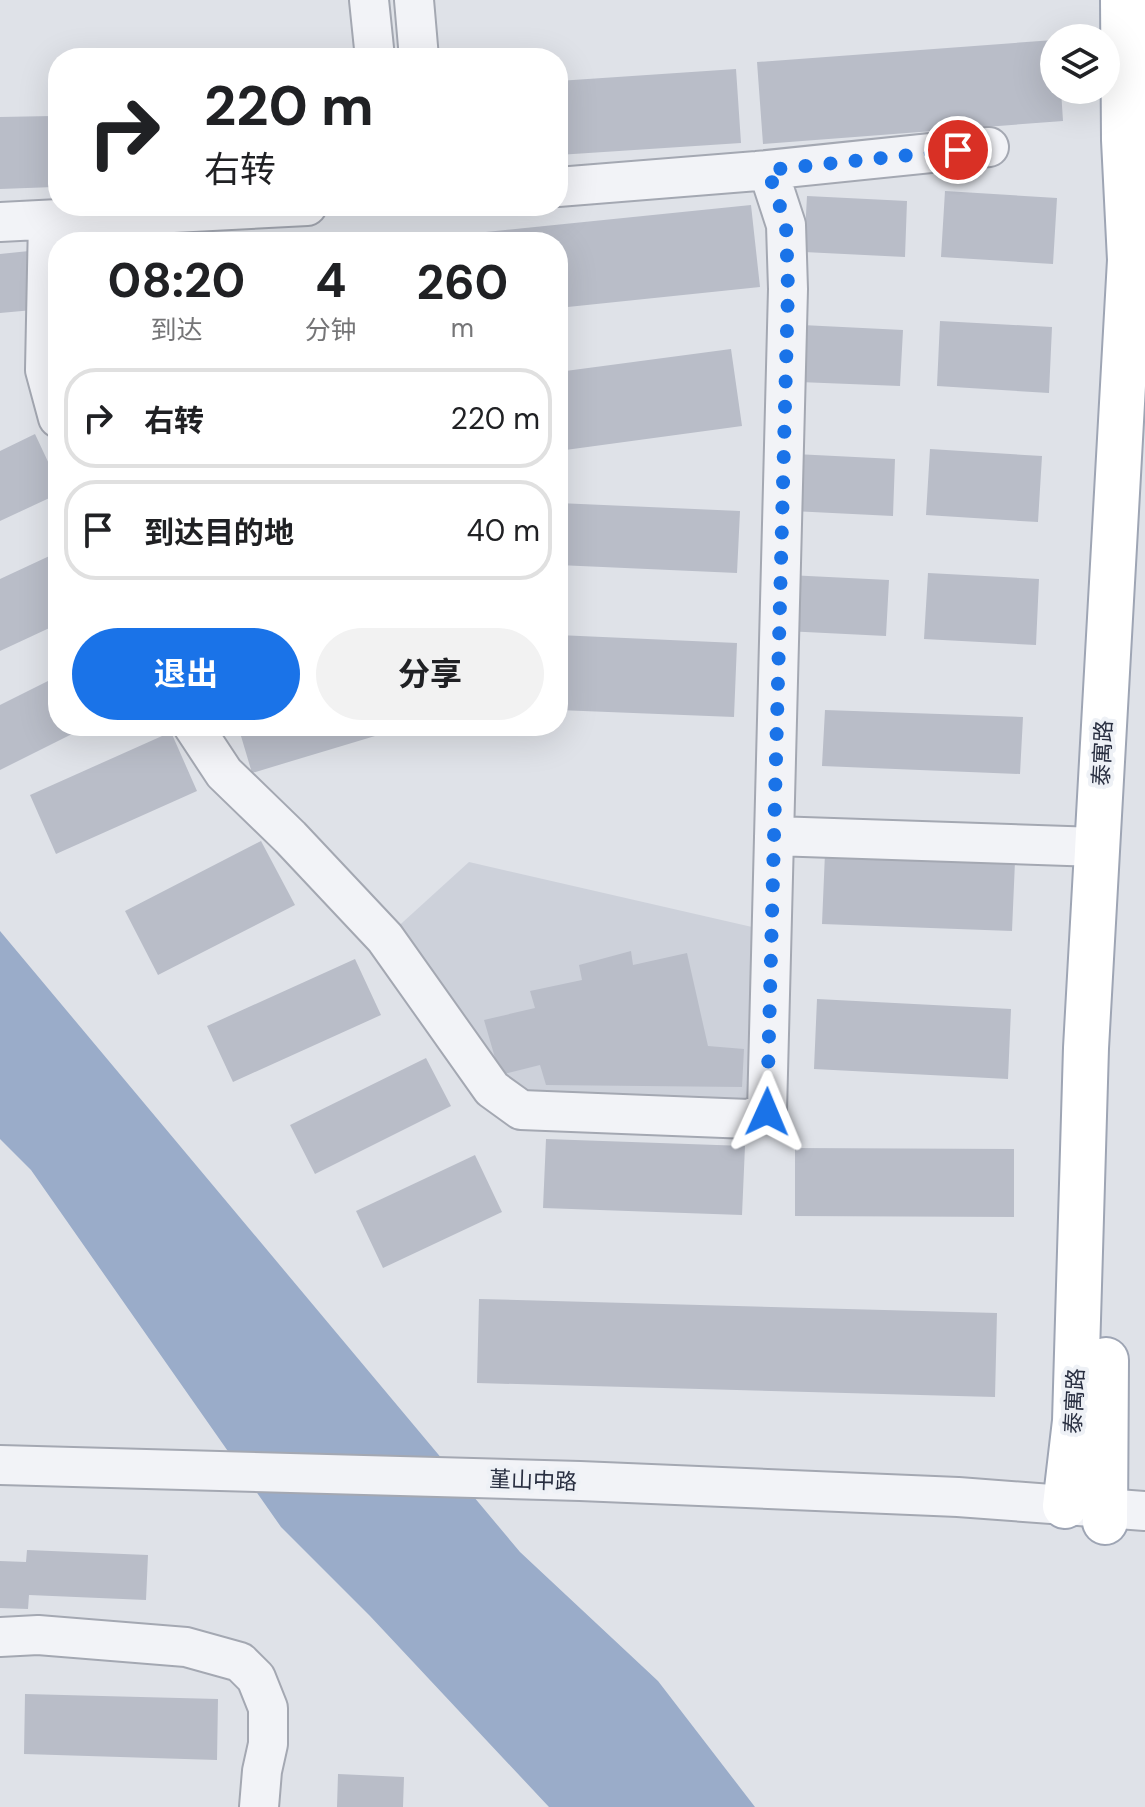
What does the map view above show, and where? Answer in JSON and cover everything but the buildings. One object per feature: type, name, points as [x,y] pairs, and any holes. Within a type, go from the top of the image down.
[{"type":"main road","name":"泰寓路","points":[[1113,1517],[1075,1421],[1086,1048],[1130,260],[1124,140],[1123,0]]},
{"type":"main road","name":"泰寓路","points":[[1113,1517],[1106,1051],[1145,304]]},
{"type":"street","points":[[369,0],[374,48]]},
{"type":"street","points":[[414,0],[418,48]]},
{"type":"street","points":[[568,186],[768,170],[989,147]]},
{"type":"street","points":[[200,736],[224,773],[290,837],[385,938],[492,1089],[521,1110],[749,1119],[767,1112],[788,289],[786,225],[768,170]]},
{"type":"street","points":[[0,222],[122,216]]},
{"type":"street","points":[[48,220],[45,370],[48,381]]},
{"type":"street","points":[[774,836],[1097,847]]},
{"type":"street","name":"堇山中路","points":[[0,1465],[580,1481],[958,1497],[1113,1517]]},
{"type":"street","points":[[0,1637],[38,1635],[172,1645],[240,1662],[256,1678],[268,1708],[268,1744],[259,1807]]},
{"type":"shaded area","points":[[469,862],[765,930],[755,1098],[524,1099],[392,932]]},
{"type":"water","points":[[0,931],[520,1552],[658,1681],[755,1807],[549,1807],[370,1616],[281,1527],[31,1170],[0,1139]]},
{"type":"route","points":[[767,1112],[788,289],[786,225],[768,170],[958,150]]}]
